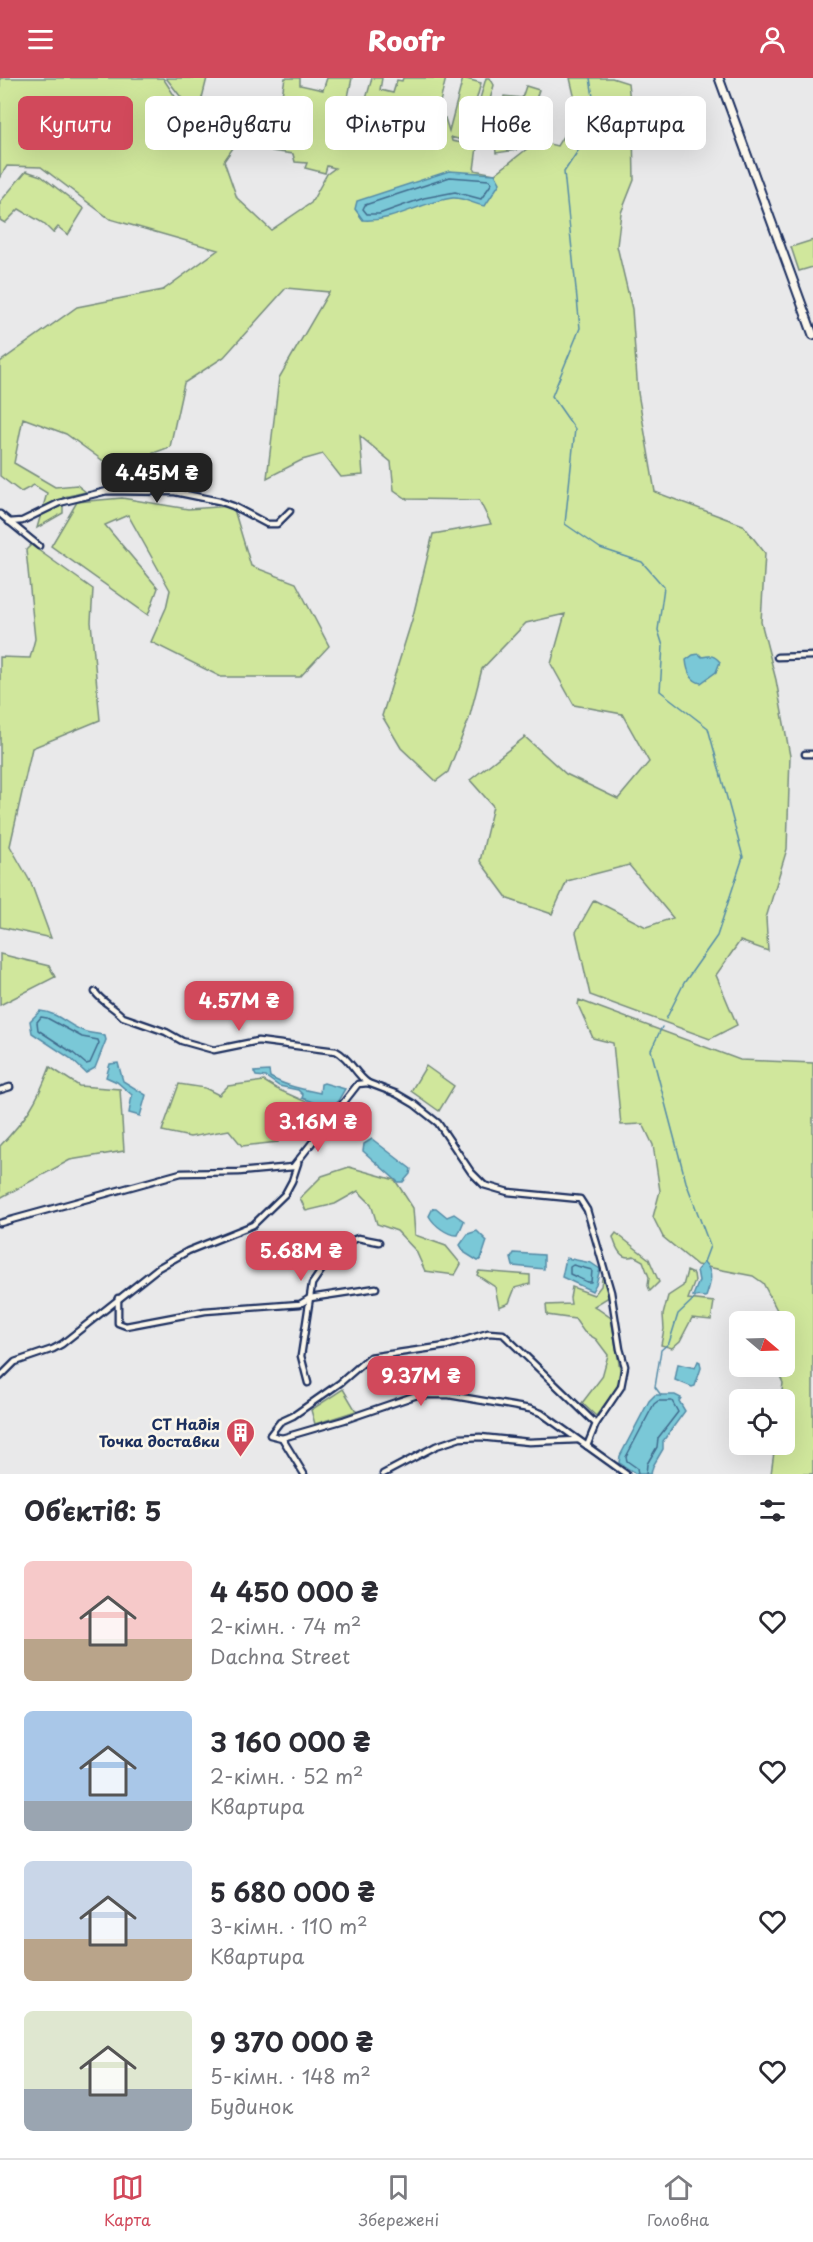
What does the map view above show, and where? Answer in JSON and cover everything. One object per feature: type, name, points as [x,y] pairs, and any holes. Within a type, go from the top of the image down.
[{"type":"street","points":[[719,78],[813,335]]},
{"type":"street","points":[[9,522],[22,521],[59,503],[107,490],[175,492],[219,501],[267,524],[277,524],[290,511]]},
{"type":"street","points":[[0,514],[39,546]]},
{"type":"street","points":[[777,657],[813,656]]},
{"type":"street","points":[[805,754],[813,754]]},
{"type":"street","points":[[95,992],[100,1000],[116,1009],[123,1017],[198,1047],[214,1050],[258,1041],[336,1051],[343,1055],[359,1077],[405,1099],[438,1123],[471,1172],[484,1185],[508,1192],[580,1199],[587,1210],[611,1292],[625,1366],[621,1387],[596,1424],[586,1446]]},
{"type":"street","points":[[0,1222],[181,1173],[239,1172],[293,1167],[358,1084],[368,1083]]},
{"type":"street","points":[[0,1090],[10,1087]]},
{"type":"street","points":[[0,1377],[15,1362],[62,1344],[118,1298],[174,1258],[254,1225],[285,1194],[299,1161]]},
{"type":"street","points":[[308,1383],[301,1356],[312,1284],[338,1246],[358,1238],[379,1242]]},
{"type":"street","points":[[118,1298],[118,1323],[126,1326],[205,1311],[300,1304],[310,1298],[376,1288]]},
{"type":"street","points":[[596,1424],[503,1334],[488,1333],[446,1346],[370,1357],[340,1383],[293,1416],[280,1422],[270,1435],[282,1438],[417,1395],[449,1395],[530,1409],[551,1419],[626,1474]]},
{"type":"street","points":[[383,1474],[436,1446],[459,1438],[480,1437],[529,1442],[579,1440]]},
{"type":"street","points":[[282,1438],[304,1474]]},
{"type":"green space","points":[[0,78],[163,78],[175,96],[145,96],[145,150],[232,150],[224,161],[237,198],[271,230],[311,203],[327,174],[335,168],[327,166],[325,173],[305,168],[307,163],[295,162],[293,154],[272,151],[313,150],[313,96],[282,96],[285,78],[300,78],[300,85],[323,90],[327,78],[352,78],[348,96],[325,96],[325,150],[447,150],[447,124],[449,131],[463,78],[481,83],[477,96],[459,96],[459,139],[451,137],[452,141],[459,142],[459,150],[477,150],[474,170],[495,174],[526,150],[553,150],[553,145],[557,146],[565,133],[565,150],[633,150],[634,180],[621,213],[617,246],[632,309],[638,393],[655,492],[743,525],[765,553],[761,622],[776,680],[790,756],[787,849],[766,918],[768,951],[740,941],[716,975],[737,1025],[710,1039],[590,995],[576,932],[594,900],[646,927],[673,918],[629,865],[567,881],[552,914],[508,899],[480,861],[493,806],[470,780],[525,737],[566,774],[618,799],[649,762],[622,714],[574,705],[551,664],[565,614],[526,623],[482,669],[469,719],[448,772],[436,781],[401,748],[382,716],[412,620],[433,534],[491,524],[479,500],[407,499],[394,490],[391,462],[360,436],[363,475],[341,477],[323,454],[302,460],[267,478],[279,378],[329,292],[286,288],[224,357],[184,383],[170,447],[113,468],[66,434],[23,418],[14,463],[55,487],[77,485],[86,492],[63,497],[63,513],[37,528],[47,493],[34,485],[21,492],[0,476],[0,362],[77,307],[163,290],[218,250],[110,219],[41,167],[7,166],[0,177]]},
{"type":"green space","points":[[166,78],[207,78],[202,96],[180,96]]},
{"type":"green space","points":[[372,78],[382,78],[380,90],[393,93],[397,80],[402,81],[403,78],[446,78],[442,96],[367,96]]},
{"type":"green space","points":[[486,78],[490,78],[494,85],[491,96],[481,96]]},
{"type":"green space","points":[[570,78],[612,78],[628,83],[629,96],[574,96]]},
{"type":"green space","points":[[526,86],[539,90],[537,96],[523,96]]},
{"type":"green space","points":[[496,150],[516,150],[496,153]]},
{"type":"green space","points":[[26,171],[41,176],[84,209],[68,235],[58,227],[53,233],[43,223],[19,209],[5,223],[0,220],[0,202]]},
{"type":"green space","points":[[813,240],[813,267],[799,271],[791,247]]},
{"type":"green space","points":[[122,498],[188,509],[233,506],[251,566],[296,583],[329,646],[300,677],[221,677],[151,642],[166,608],[170,590],[128,515],[105,525],[158,588],[148,615],[51,546],[77,502]]},
{"type":"green space","points":[[31,545],[93,589],[91,622],[100,720],[32,748],[10,846],[31,883],[51,938],[0,927],[0,657],[30,658],[35,639],[26,550]]},
{"type":"green space","points":[[0,954],[49,966],[55,977],[0,1005]]},
{"type":"green space","points":[[579,1000],[740,1060],[813,1063],[813,1474],[771,1474],[774,1455],[795,1455],[795,1389],[782,1389],[780,1377],[795,1377],[795,1311],[777,1311],[763,1283],[753,1276],[697,1265],[663,1237],[653,1217],[660,1191],[653,1145],[643,1124],[621,1125],[613,1043],[593,1038],[578,1005]]},
{"type":"green space","points":[[426,1066],[454,1086],[439,1111],[411,1091]]},
{"type":"green space","points":[[50,1067],[79,1086],[120,1089],[124,1151],[70,1160],[0,1198],[0,1146],[30,1110]]},
{"type":"green space","points":[[264,1081],[331,1113],[317,1131],[309,1122],[301,1118],[280,1116],[278,1142],[242,1146],[229,1130],[190,1137],[162,1131],[179,1084],[205,1088],[219,1095],[228,1086]]},
{"type":"green space","points":[[349,1167],[395,1180],[413,1208],[415,1235],[446,1246],[461,1264],[455,1275],[425,1271],[416,1251],[397,1231],[377,1224],[371,1204],[358,1191],[335,1204],[306,1211],[300,1198],[322,1176]]},
{"type":"green space","points":[[616,1233],[649,1259],[659,1282],[650,1291],[649,1277],[643,1261],[634,1256],[626,1257],[620,1253],[613,1237]]},
{"type":"green space","points":[[479,1271],[530,1275],[530,1284],[515,1288],[509,1303],[499,1307],[495,1287],[477,1275]]},
{"type":"green space","points":[[603,1271],[609,1297],[594,1306],[611,1318],[620,1369],[618,1387],[596,1416],[582,1403],[602,1377],[608,1355],[596,1339],[584,1332],[575,1319],[547,1315],[546,1305],[571,1304],[572,1287],[594,1295],[601,1286]]},
{"type":"green space","points":[[687,1271],[694,1274],[695,1281],[688,1299],[714,1302],[711,1320],[692,1318],[680,1341],[672,1348],[661,1345],[664,1329],[663,1315],[668,1296],[683,1286]]},
{"type":"green space","points":[[343,1389],[356,1411],[315,1424],[311,1410]]},
{"type":"water","points":[[449,171],[495,174],[500,183],[485,206],[453,198],[375,220],[363,220],[355,209],[357,201]]},
{"type":"water","points":[[699,654],[702,657],[714,657],[720,662],[716,672],[701,683],[697,682],[688,671],[686,660]]},
{"type":"water","points":[[40,1011],[52,1014],[80,1030],[105,1036],[106,1040],[95,1068],[86,1073],[70,1058],[32,1033],[30,1021]]},
{"type":"water","points":[[118,1063],[123,1081],[146,1095],[140,1116],[129,1113],[132,1095],[117,1082],[106,1077],[110,1064]]},
{"type":"water","points":[[269,1071],[270,1077],[301,1089],[320,1093],[321,1084],[324,1083],[345,1089],[334,1108],[331,1109],[302,1098],[303,1095],[298,1090],[279,1086],[266,1077],[256,1076],[254,1072]]},
{"type":"water","points":[[372,1139],[411,1169],[403,1182],[398,1182],[363,1151],[364,1144]]},
{"type":"water","points":[[433,1208],[447,1217],[454,1214],[464,1221],[458,1235],[446,1232],[434,1223],[429,1216]]},
{"type":"water","points":[[477,1231],[487,1241],[481,1259],[478,1261],[465,1253],[460,1245],[468,1234]]},
{"type":"water","points":[[514,1253],[544,1255],[544,1269],[513,1266],[511,1258]]},
{"type":"water","points":[[566,1258],[591,1263],[600,1269],[592,1291],[562,1277]]},
{"type":"water","points":[[704,1262],[711,1275],[708,1293],[706,1297],[693,1296],[699,1281],[697,1270]]},
{"type":"water","points":[[698,1361],[701,1368],[695,1386],[692,1387],[675,1380],[678,1364],[695,1368]]},
{"type":"water","points":[[655,1395],[675,1395],[681,1398],[679,1401],[685,1411],[663,1441],[663,1449],[651,1474],[636,1474],[619,1463],[620,1456],[649,1401]]},
{"type":"waterway","points":[[590,78],[597,122],[564,172],[580,328],[552,396],[575,429],[565,524],[600,548],[642,562],[664,587],[658,630],[663,646],[660,691],[708,728],[743,857],[717,936],[684,983],[666,1019]]},
{"type":"waterway","points":[[662,1027],[651,1050],[686,1182],[710,1246],[704,1262]]},
{"type":"waterway","points":[[661,1395],[655,1387],[661,1350],[669,1343],[678,1314],[697,1296]]},
{"type":"place","name":"СТ Надія Точка доставки","points":[[241,1458]]}]
